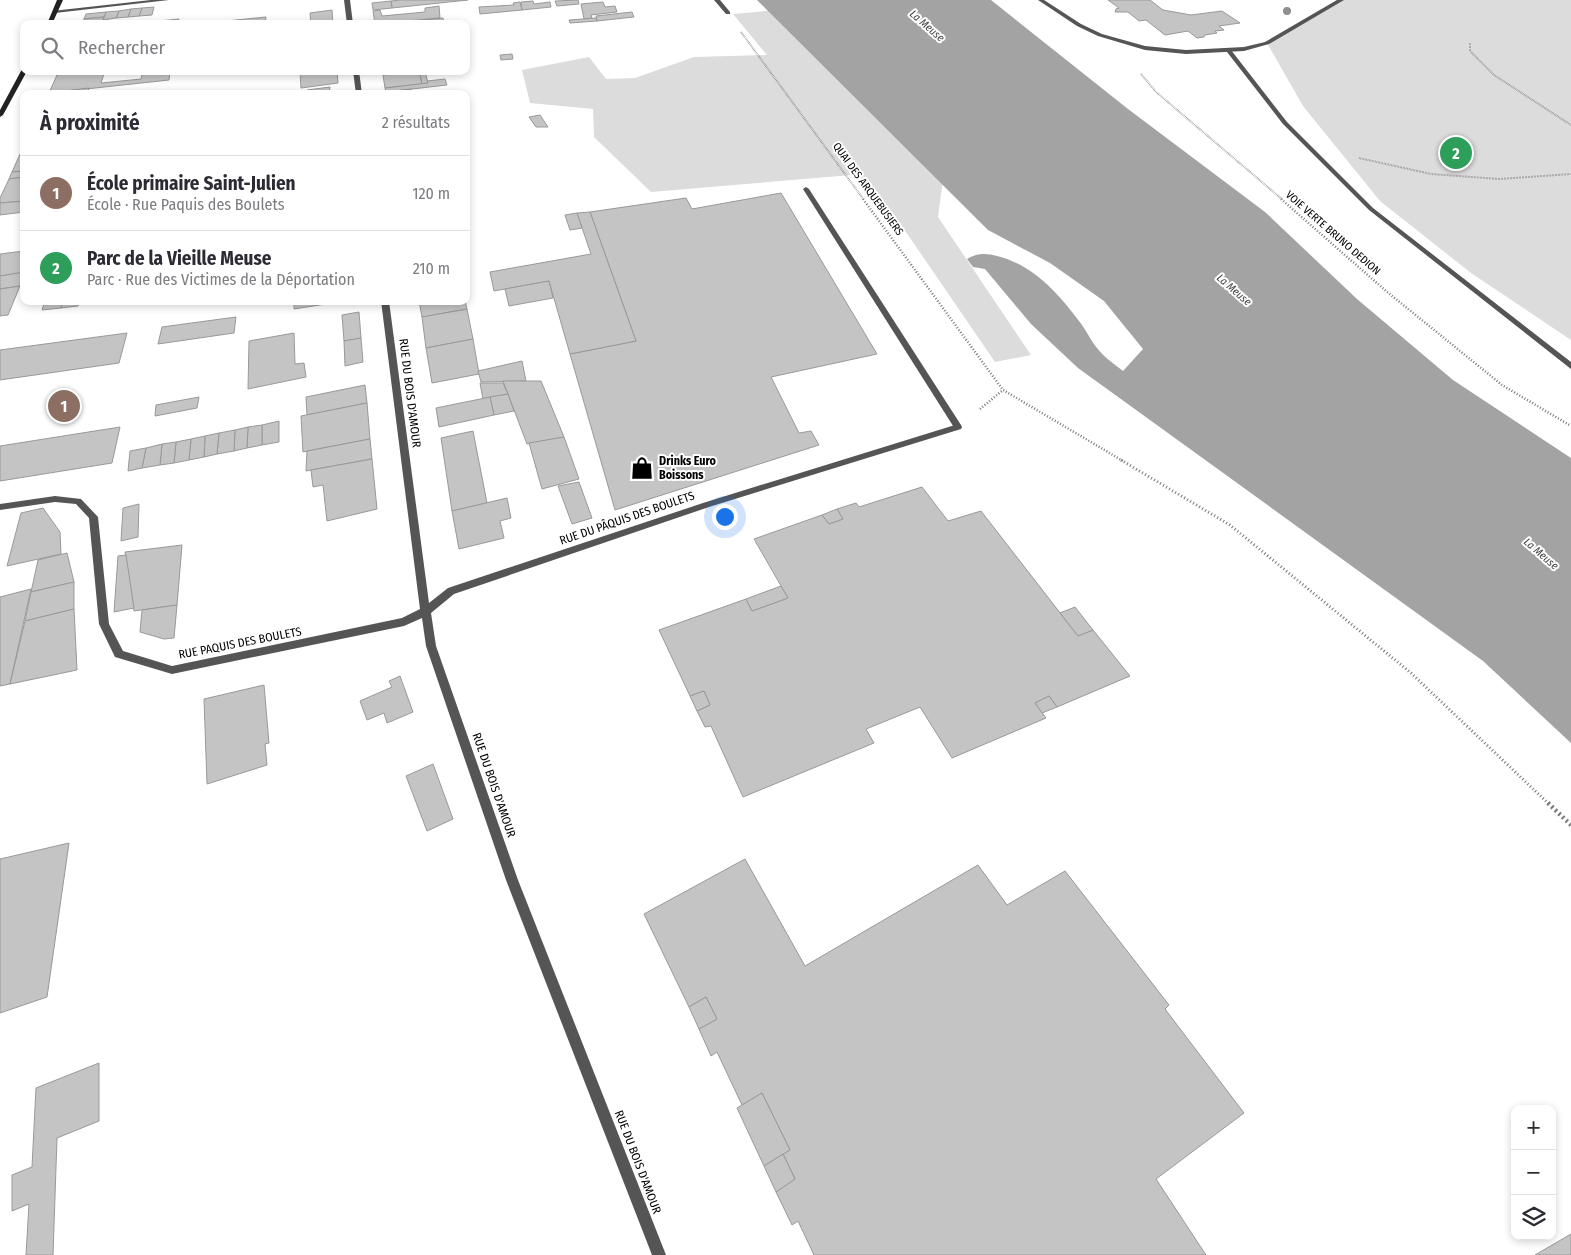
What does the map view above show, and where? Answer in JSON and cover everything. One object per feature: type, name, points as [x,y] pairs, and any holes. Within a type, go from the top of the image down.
[{"type":"main road","points":[[51,20],[60,0]]},
{"type":"main road","points":[[0,116],[22,75]]},
{"type":"street","points":[[55,11],[166,0]]},
{"type":"street","points":[[347,0],[350,20]]},
{"type":"street","points":[[717,0],[728,13]]},
{"type":"street","points":[[1040,0],[1078,25],[1100,35],[1145,48],[1186,52],[1244,50],[1267,43],[1341,0]]},
{"type":"street","points":[[1229,51],[1285,123],[1371,209],[1571,366]]},
{"type":"street","points":[[357,75],[358,90]]},
{"type":"street","name":"RUE DU PÂQUIS DES BOULETS","points":[[426,611],[451,591],[706,505],[958,427],[806,189]]},
{"type":"street","name":"RUE DU BOIS D'AMOUR","points":[[386,305],[431,646],[512,880],[659,1255]]},
{"type":"street","name":"RUE PAQUIS DES BOULETS","points":[[0,507],[55,499],[78,501],[93,517],[104,624],[119,654],[172,670],[387,627],[404,622],[426,611]]},
{"type":"path","name":"QUAI DES ARQUEBUSIERS","points":[[728,13],[1003,390],[1230,525],[1411,673],[1571,825]]},
{"type":"path","points":[[1470,43],[1470,51],[1494,75],[1571,125]]},
{"type":"path","name":"VOIE VERTE BRUNO DEDION","points":[[1138,70],[1156,92],[1242,164],[1386,291],[1502,384],[1571,426]]},
{"type":"path","points":[[1359,158],[1431,174],[1499,179],[1571,174]]},
{"type":"shaded area","points":[[1341,0],[1571,0],[1571,340],[1471,273],[1380,201],[1303,106],[1267,43]]},
{"type":"shaded area","points":[[787,9],[947,150],[938,217],[1031,355],[995,362],[895,216],[852,175],[651,192],[594,137],[593,109],[530,103],[522,70],[589,57],[606,79],[635,78],[694,57],[767,55],[733,14]]},
{"type":"water","name":"La Meuse","points":[[757,0],[991,0],[1128,109],[1265,212],[1357,299],[1453,380],[1571,458],[1571,743],[1483,661],[1078,368],[1031,324],[985,269],[973,267],[967,259],[978,255],[993,255],[1023,266],[1055,292],[1100,351],[1123,371],[1143,349],[1104,301],[1050,263],[988,230]]},
{"type":"building","points":[[468,0],[392,8],[391,1]]},
{"type":"building","points":[[578,0],[579,4],[557,6],[555,1]]},
{"type":"building","points":[[1108,0],[1150,0],[1163,10],[1191,15],[1222,11],[1240,23],[1219,26],[1224,30],[1215,31],[1217,33],[1205,35],[1204,37],[1197,38],[1188,31],[1165,35],[1146,20],[1139,21],[1128,12],[1115,12],[1119,8]]},
{"type":"building","points":[[391,1],[392,8],[373,10],[372,3]]},
{"type":"building","points":[[533,1],[534,4],[550,2],[551,7],[522,10],[521,2]]},
{"type":"building","points":[[520,2],[522,10],[480,14],[479,7],[514,5],[513,3]]},
{"type":"building","points":[[603,2],[605,7],[615,6],[617,12],[591,15],[592,18],[584,19],[581,4]]},
{"type":"building","points":[[439,6],[440,18],[374,20],[373,11],[380,10],[382,16],[425,12],[425,8]]},
{"type":"building","points":[[154,7],[152,15],[139,16],[142,8]]},
{"type":"building","points":[[142,8],[139,16],[128,17],[131,9]]},
{"type":"building","points":[[131,9],[128,17],[116,18],[119,11]]},
{"type":"building","points":[[332,10],[333,20],[311,20],[310,13]]},
{"type":"building","points":[[119,11],[116,18],[103,20],[106,12]]},
{"type":"building","points":[[106,12],[104,17],[84,19],[86,14]]},
{"type":"building","points":[[632,12],[634,17],[597,21],[596,16]]},
{"type":"building","points":[[104,17],[102,20],[84,19]]},
{"type":"building","points":[[266,17],[266,20],[236,20]]},
{"type":"building","points":[[443,18],[443,20],[424,20]]},
{"type":"building","points":[[596,18],[597,21],[570,23],[569,20]]},
{"type":"building","points":[[512,54],[513,59],[501,60],[500,55]]},
{"type":"building","points":[[57,75],[104,75],[101,83],[141,79],[142,75],[170,75],[169,80],[77,90],[50,90]]},
{"type":"building","points":[[300,75],[337,75],[338,83],[301,88]]},
{"type":"building","points":[[383,75],[420,75],[422,84],[385,88]]},
{"type":"building","points":[[420,75],[426,75],[428,83],[422,84]]},
{"type":"building","points":[[445,79],[447,85],[403,90],[386,90],[385,88],[428,83],[427,81]]},
{"type":"building","points":[[330,87],[330,90],[307,90]]},
{"type":"building","points":[[540,115],[548,127],[536,127],[529,117]]},
{"type":"building","points":[[20,154],[20,171],[12,172]]},
{"type":"building","points":[[20,171],[20,178],[9,179],[12,172]]},
{"type":"building","points":[[20,178],[20,201],[0,203],[0,198],[9,179]]},
{"type":"building","points":[[781,193],[877,354],[771,377],[799,433],[811,431],[819,445],[615,510],[570,354],[636,341],[590,212],[686,198],[692,209]]},
{"type":"building","points":[[20,201],[20,212],[0,215],[0,203]]},
{"type":"building","points":[[590,212],[636,341],[570,354],[549,281],[494,291],[490,272],[591,254],[577,213]]},
{"type":"building","points":[[577,213],[582,228],[570,230],[565,215]]},
{"type":"building","points":[[20,252],[20,273],[0,276],[0,254]]},
{"type":"building","points":[[20,273],[20,286],[0,289],[0,276]]},
{"type":"building","points":[[549,281],[553,298],[509,306],[505,289]]},
{"type":"building","points":[[20,286],[8,315],[0,316],[0,289]]},
{"type":"building","points":[[44,305],[62,305],[61,308],[42,310]]},
{"type":"building","points":[[62,305],[78,305],[78,306],[61,308]]},
{"type":"building","points":[[294,305],[320,305],[294,309]]},
{"type":"building","points":[[420,305],[466,305],[467,309],[422,317]]},
{"type":"building","points":[[467,309],[473,339],[426,348],[422,317]]},
{"type":"building","points":[[359,312],[361,338],[344,341],[342,315]]},
{"type":"building","points":[[236,317],[234,333],[158,344],[162,327]]},
{"type":"building","points":[[127,333],[119,363],[0,380],[0,350]]},
{"type":"building","points":[[294,333],[295,364],[304,363],[306,377],[248,389],[249,341]]},
{"type":"building","points":[[361,338],[363,362],[345,366],[344,341]]},
{"type":"building","points":[[473,339],[479,374],[432,383],[426,348]]},
{"type":"building","points":[[522,361],[526,381],[481,382],[478,371]]},
{"type":"building","points":[[503,381],[541,381],[564,437],[527,444]]},
{"type":"building","points":[[480,383],[503,383],[508,394],[483,399]]},
{"type":"building","points":[[365,385],[367,403],[307,415],[306,397]]},
{"type":"building","points":[[508,394],[514,411],[494,415],[490,397]]},
{"type":"building","points":[[199,397],[197,408],[155,416],[156,405]]},
{"type":"building","points":[[490,397],[494,415],[439,427],[436,408]]},
{"type":"building","points":[[367,403],[370,439],[303,452],[301,416]]},
{"type":"building","points":[[279,421],[279,442],[262,445],[262,425]]},
{"type":"building","points":[[262,425],[262,445],[247,448],[248,427]]},
{"type":"building","points":[[120,427],[112,463],[0,481],[0,446]]},
{"type":"building","points":[[248,427],[247,448],[234,451],[235,430]]},
{"type":"building","points":[[235,430],[234,451],[217,454],[219,433]]},
{"type":"building","points":[[473,431],[487,503],[452,511],[441,438]]},
{"type":"building","points":[[219,433],[217,454],[204,457],[205,436]]},
{"type":"building","points":[[205,436],[204,457],[189,460],[191,439]]},
{"type":"building","points":[[564,437],[579,479],[542,489],[529,443]]},
{"type":"building","points":[[191,439],[189,460],[174,463],[176,442]]},
{"type":"building","points":[[370,439],[372,459],[306,471],[307,451]]},
{"type":"building","points":[[176,442],[174,463],[160,465],[162,444]]},
{"type":"building","points":[[162,444],[160,465],[142,468],[146,448]]},
{"type":"building","points":[[146,448],[142,468],[128,471],[130,451]]},
{"type":"building","points":[[372,459],[377,509],[327,521],[323,485],[313,487],[311,470]]},
{"type":"building","points":[[579,482],[592,518],[572,524],[558,486]]},
{"type":"building","points":[[922,487],[948,521],[981,511],[1078,636],[1093,630],[1130,676],[1057,707],[1049,696],[1035,703],[1046,718],[952,758],[920,707],[866,729],[874,743],[743,797],[711,726],[705,727],[697,711],[710,705],[704,691],[690,696],[659,630],[746,599],[752,611],[788,598],[754,539],[822,515],[829,524],[843,519],[837,509],[856,503],[859,507]]},
{"type":"building","points":[[507,498],[511,518],[500,521],[504,538],[459,549],[452,511]]},
{"type":"building","points":[[139,504],[138,537],[121,541],[123,508]]},
{"type":"building","points":[[43,508],[60,532],[61,554],[7,566],[21,513]]},
{"type":"building","points":[[837,509],[843,519],[829,524],[822,515]]},
{"type":"building","points":[[182,545],[177,605],[134,611],[125,552]]},
{"type":"building","points":[[67,553],[74,582],[31,592],[38,560]]},
{"type":"building","points":[[126,555],[134,608],[114,612],[118,556]]},
{"type":"building","points":[[74,582],[74,609],[25,621],[31,592]]},
{"type":"building","points":[[781,586],[788,598],[752,611],[746,599]]},
{"type":"building","points":[[31,589],[10,684],[0,686],[0,597]]},
{"type":"building","points":[[177,605],[174,638],[164,639],[140,632],[142,610]]},
{"type":"building","points":[[1075,607],[1093,630],[1078,636],[1060,613]]},
{"type":"building","points":[[74,609],[77,670],[10,684],[25,621]]},
{"type":"building","points":[[400,676],[413,712],[387,723],[384,713],[367,720],[360,701],[392,687],[389,681]]},
{"type":"building","points":[[264,685],[269,743],[265,744],[267,765],[207,784],[204,699]]},
{"type":"building","points":[[704,691],[710,705],[697,711],[690,696]]},
{"type":"building","points":[[1049,696],[1057,707],[1042,713],[1035,703]]},
{"type":"building","points":[[433,764],[453,819],[427,831],[406,776]]},
{"type":"building","points":[[69,843],[47,997],[0,1013],[0,859]]},
{"type":"building","points":[[745,859],[805,966],[978,865],[1007,905],[1065,871],[1169,1005],[1165,1009],[1244,1113],[1156,1179],[1206,1255],[814,1255],[798,1221],[792,1225],[776,1192],[795,1179],[783,1154],[790,1150],[762,1093],[742,1105],[717,1052],[711,1056],[699,1029],[717,1019],[706,997],[689,1007],[644,914]]},
{"type":"building","points":[[706,997],[717,1019],[699,1029],[689,1007]]},
{"type":"building","points":[[99,1063],[99,1121],[57,1138],[53,1255],[26,1255],[29,1204],[12,1211],[12,1175],[32,1167],[36,1088]]},
{"type":"building","points":[[762,1093],[790,1150],[764,1166],[737,1108]]},
{"type":"building","points":[[783,1154],[795,1179],[776,1192],[764,1166]]},
{"type":"building","points":[[1571,1234],[1571,1255],[1535,1255]]},
{"type":"place","name":"Parc de la Vieille Meuse","points":[[1456,153]]},
{"type":"place","name":"École primaire Saint-Julien","points":[[64,406]]},
{"type":"place","name":"Drinks Euro Boissons","points":[[642,468]]}]
